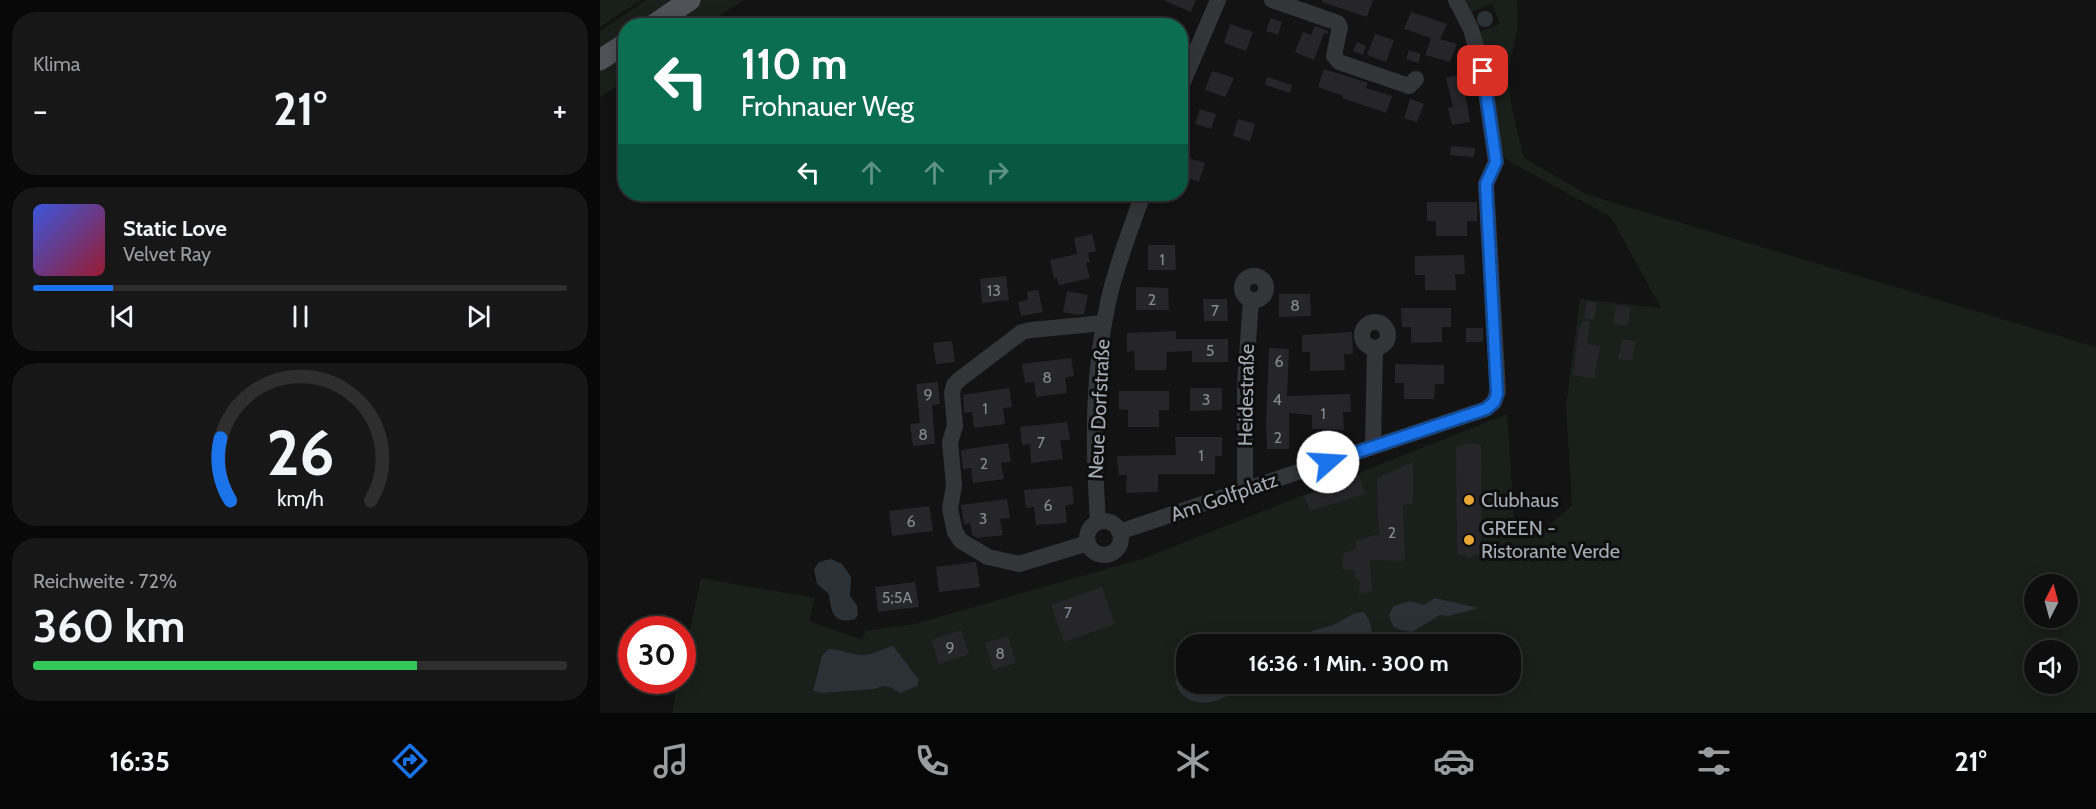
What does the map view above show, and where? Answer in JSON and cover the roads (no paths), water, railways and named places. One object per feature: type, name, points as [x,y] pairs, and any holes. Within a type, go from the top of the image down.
[{"type":"main road","points":[[664,18],[690,0]]},
{"type":"main road","points":[[600,60],[618,48]]},
{"type":"street","points":[[1188,72],[1218,0]]},
{"type":"street","points":[[1272,0],[1338,23],[1340,27],[1334,56],[1339,62],[1409,86],[1416,79]]},
{"type":"street","name":"Am Golfplatz","points":[[1119,532],[1486,409],[1496,398],[1498,391],[1486,184],[1496,162],[1483,71],[1471,29],[1456,0]]},
{"type":"street","name":"Neue Dorfstraße","points":[[1088,543],[1088,531],[1098,522],[1094,430],[1104,323],[1113,284],[1141,201]]},
{"type":"street","name":"Heidestraße","points":[[1245,491],[1245,384],[1251,300]]},
{"type":"street","points":[[1098,522],[1110,522],[1119,532],[1119,544],[1109,554],[1097,553],[1088,543],[1019,564],[988,557],[961,541],[954,532],[950,509],[954,484],[950,442],[955,426],[952,393],[954,385],[960,379],[1022,332],[1104,323]]},
{"type":"street","points":[[1373,446],[1375,348]]},
{"type":"place","name":"Clubhaus","points":[[1469,500]]},
{"type":"place","name":"GREEN - Ristorante Verde","points":[[1469,540]]}]
